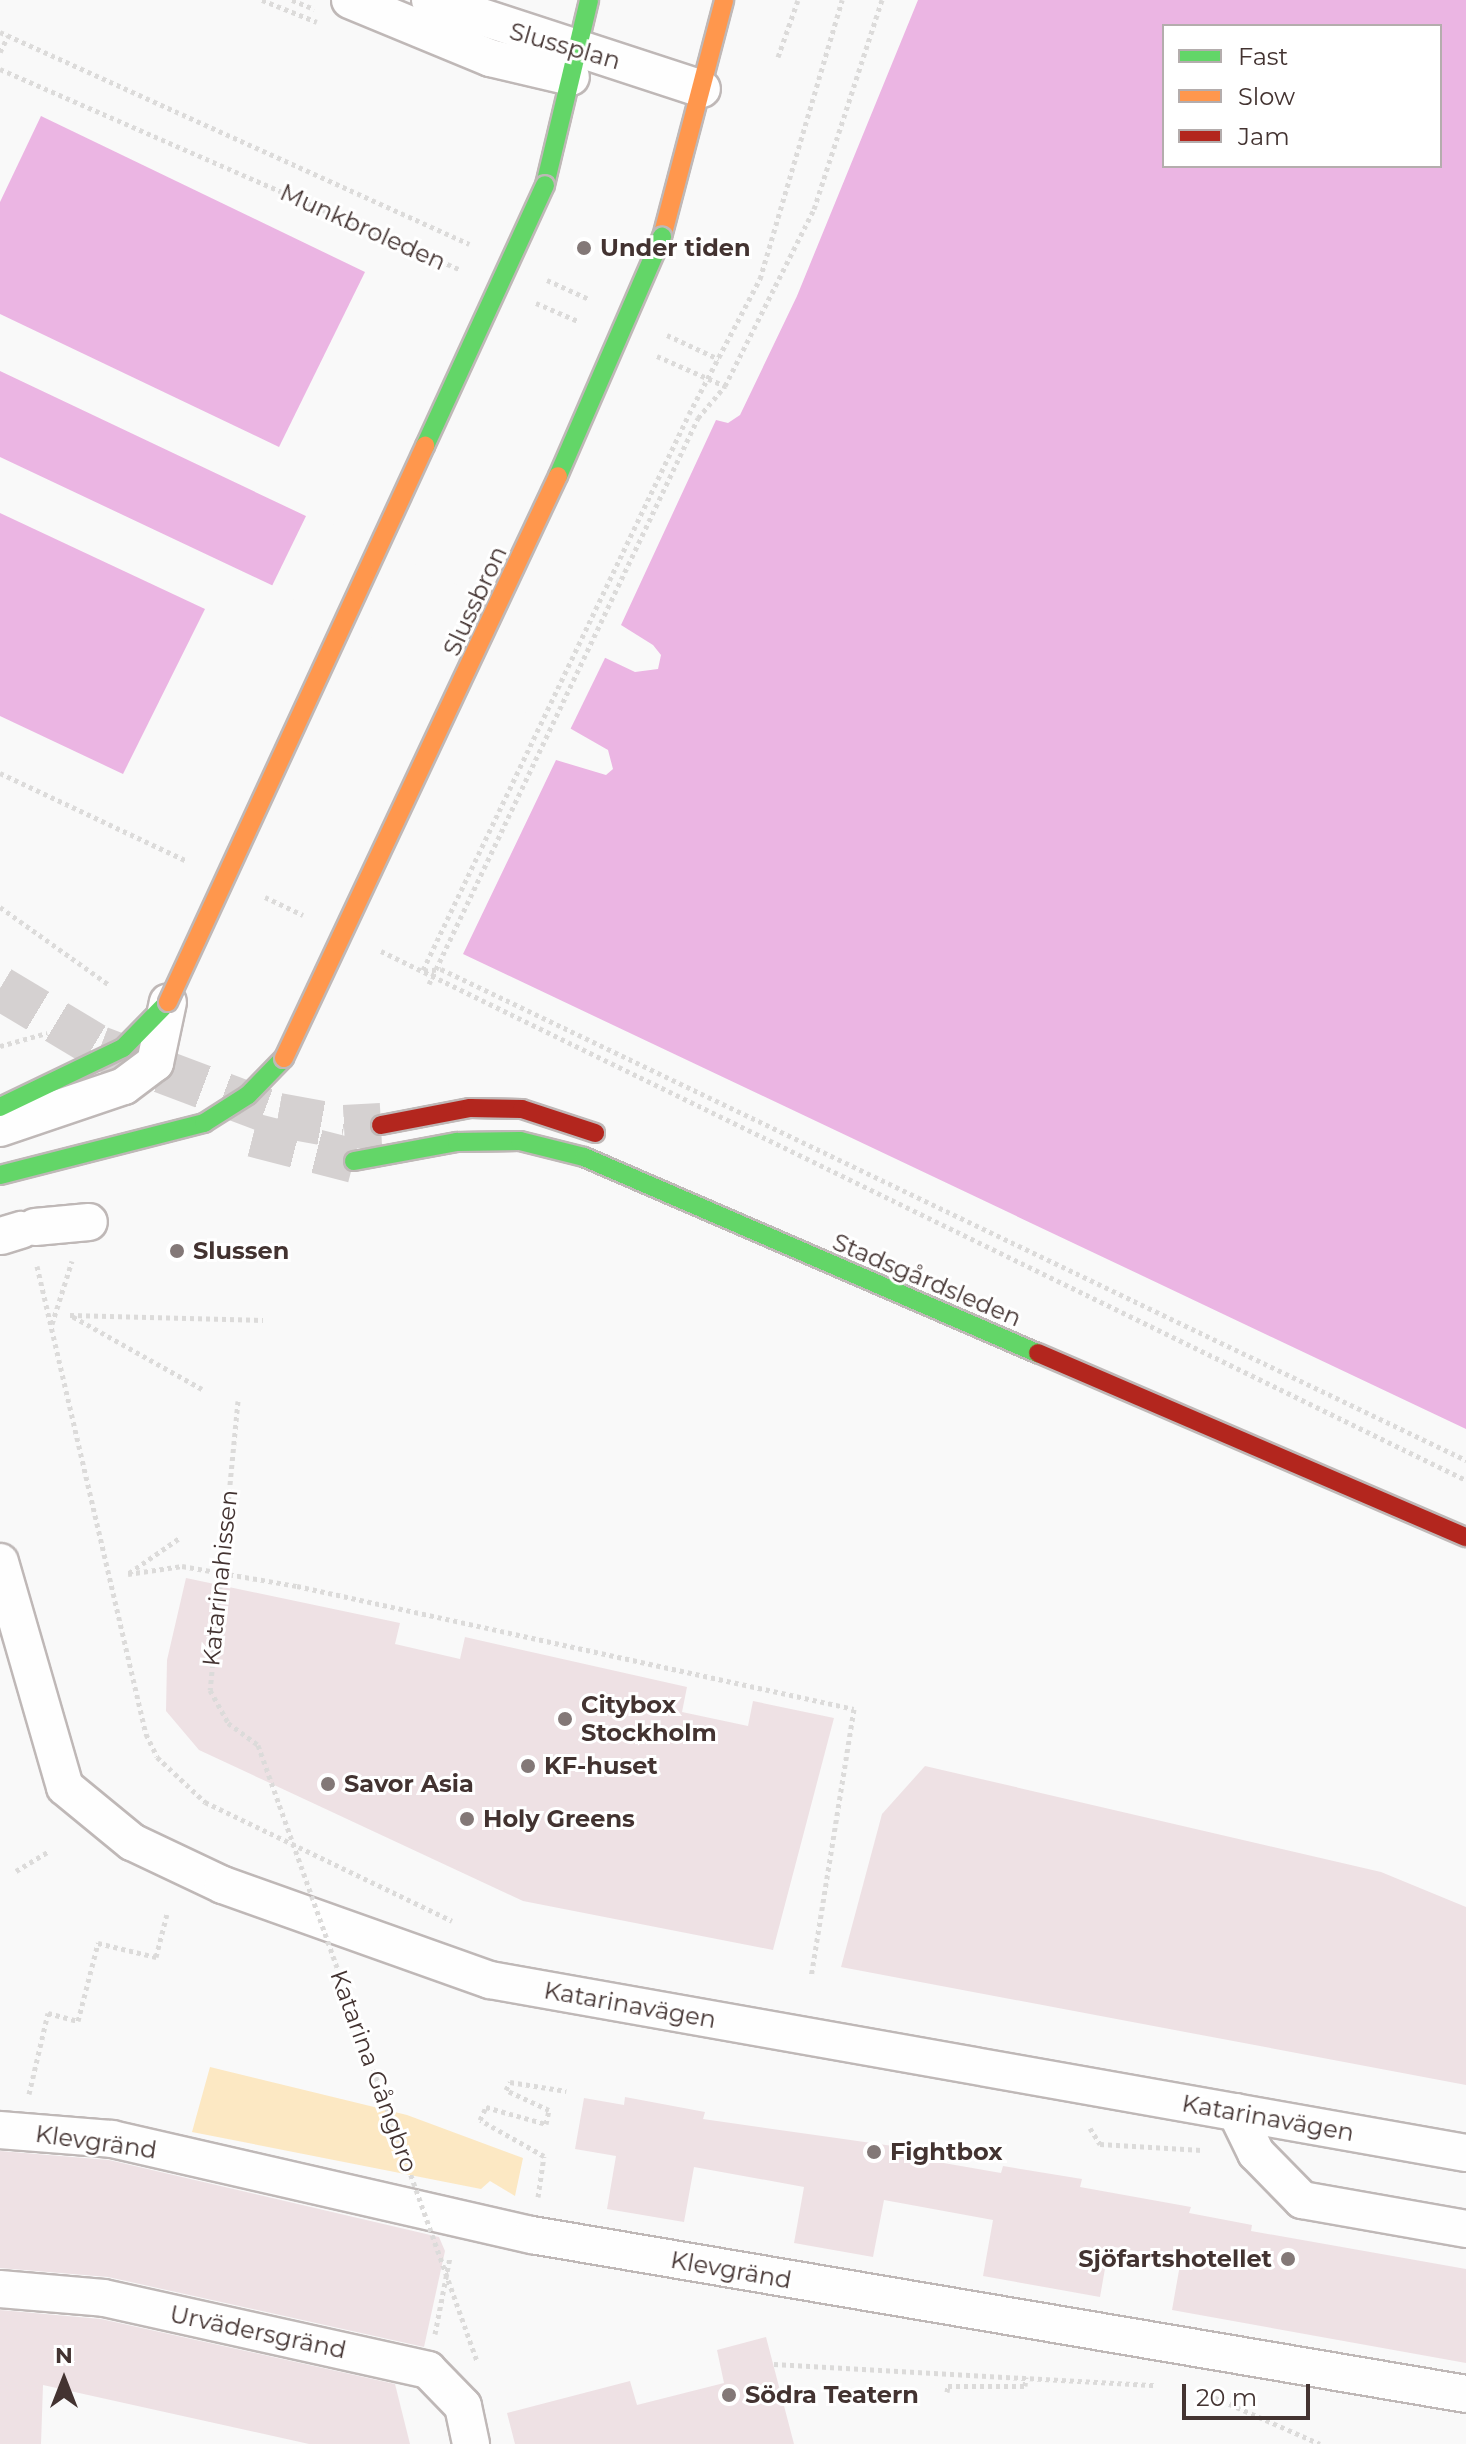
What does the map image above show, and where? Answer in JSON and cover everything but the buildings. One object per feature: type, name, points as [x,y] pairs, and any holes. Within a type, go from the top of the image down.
[{"type":"street","name":"Slussplan","points":[[350,0],[490,58],[573,76],[702,89]]},
{"type":"street","name":"Slussplan","points":[[430,0],[573,76]]},
{"type":"street","points":[[0,1128],[124,1086],[155,1063],[168,1002],[545,185],[589,0]]},
{"type":"street","name":"Slussbron","points":[[0,1175],[204,1123],[248,1095],[284,1058],[523,556],[662,237],[687,154],[724,0]]},
{"type":"street","points":[[0,1107],[123,1048],[168,1002]]},
{"type":"street","points":[[381,1125],[470,1108],[522,1109],[610,1140]]},
{"type":"street","name":"Stadsgårdsleden","points":[[354,1161],[457,1142],[520,1141],[584,1157],[1466,1537]]},
{"type":"street","name":"Stadsgårdsleden","points":[[768,1213],[954,1299],[1334,1457]]},
{"type":"street","points":[[32,1229],[89,1222]]},
{"type":"street","name":"Katarinavägen","points":[[0,1562],[65,1787],[102,1823],[190,1871],[490,1980],[1466,2153]]},
{"type":"street","points":[[1236,2112],[1256,2153],[1302,2200],[1466,2229]]},
{"type":"street","name":"Klevgränd","points":[[10,2131],[112,2139],[532,2235],[1466,2394]]},
{"type":"street","name":"Urvädersgränd","points":[[0,2289],[104,2298],[428,2370],[463,2406],[471,2444]]},
{"type":"path","points":[[778,57],[798,0]]},
{"type":"path","points":[[423,971],[578,645],[760,279],[842,0]]},
{"type":"path","points":[[429,984],[441,969],[698,418],[725,386],[814,209],[882,0]]},
{"type":"path","points":[[0,32],[482,250]]},
{"type":"path","points":[[0,52],[8,36]]},
{"type":"path","name":"Munkbroleden","points":[[0,69],[471,275]]},
{"type":"path","points":[[538,276],[593,301]]},
{"type":"path","points":[[528,299],[584,323]]},
{"type":"path","points":[[663,333],[719,359]]},
{"type":"path","points":[[654,354],[725,386]]},
{"type":"path","points":[[0,907],[108,984]]},
{"type":"path","points":[[423,971],[441,969],[1466,1460]]},
{"type":"path","points":[[423,971],[1466,1480]]},
{"type":"path","points":[[0,1046],[58,1030]]},
{"type":"path","points":[[32,1229],[138,1703],[157,1757],[205,1802],[462,1926]]},
{"type":"path","points":[[202,1389],[70,1315],[263,1320]]},
{"type":"path","name":"Katarinahissen","points":[[238,1401],[210,1690],[228,1723],[258,1745],[271,1782]]},
{"type":"path","points":[[181,1537],[128,1574],[182,1566],[297,1586],[854,1709],[811,1976]]},
{"type":"path","name":"Katarina Gångbro","points":[[271,1782],[477,2361]]},
{"type":"path","points":[[16,1871],[49,1851]]},
{"type":"path","points":[[10,2131],[48,2013],[78,2021],[98,1943],[156,1957],[167,1914]]},
{"type":"path","points":[[532,2235],[544,2156],[480,2120],[486,2107],[546,2124],[549,2110],[506,2090],[510,2082],[566,2091]]},
{"type":"path","points":[[433,2347],[451,2251]]},
{"type":"path","points":[[774,2364],[1160,2385]]},
{"type":"path","points":[[947,2392],[948,2386],[1025,2386],[1026,2377]]},
{"type":"path","points":[[1190,2387],[1320,2444]]},
{"type":"shaded area","points":[[918,0],[1466,0],[1466,1429],[463,954],[556,760],[606,775],[613,769],[608,750],[545,714],[0,457],[0,371],[635,672],[658,669],[661,655],[653,645],[621,625],[716,420],[728,423],[740,415],[797,296]]},
{"type":"shaded area","points":[[41,116],[365,272],[279,447],[0,314],[0,202]]},
{"type":"shaded area","points":[[0,513],[205,609],[123,774],[0,716]]},
{"type":"shaded area","points":[[210,2067],[407,2115],[523,2158],[515,2196],[490,2181],[481,2189],[192,2132]]},
{"type":"pier","points":[[308,512],[606,657],[568,733],[271,588]]},
{"type":"tunnel","points":[[0,988],[100,1048],[278,1115],[344,1127],[381,1125]]},
{"type":"tunnel","points":[[253,1135],[354,1161]]},
{"type":"traffic: fast","points":[[545,185],[589,0]]},
{"type":"traffic: fast","points":[[425,446],[545,185]]},
{"type":"traffic: fast","points":[[558,476],[662,237]]},
{"type":"traffic: fast","points":[[0,1107],[123,1048],[168,1002]]},
{"type":"traffic: fast","points":[[0,1175],[204,1123],[248,1095],[284,1058]]},
{"type":"traffic: fast","points":[[354,1161],[457,1142],[520,1141],[584,1157],[1038,1353]]},
{"type":"traffic: slow","points":[[662,237],[724,0]]},
{"type":"traffic: slow","points":[[168,1002],[425,446]]},
{"type":"traffic: slow","points":[[284,1058],[558,476]]},
{"type":"traffic: jam","points":[[381,1125],[470,1108],[522,1109],[595,1133]]},
{"type":"traffic: jam","points":[[1038,1353],[1466,1537]]},
{"type":"place","name":"Under tiden","points":[[584,248]]},
{"type":"place","name":"Slussen","points":[[177,1251]]},
{"type":"place","name":"Citybox Stockholm","points":[[565,1719]]},
{"type":"place","name":"KF-huset","points":[[528,1766]]},
{"type":"place","name":"Savor Asia","points":[[328,1784]]},
{"type":"place","name":"Holy Greens","points":[[467,1819]]},
{"type":"place","name":"Fightbox","points":[[874,2152]]},
{"type":"place","name":"Sjöfartshotellet","points":[[1288,2259]]},
{"type":"place","name":"Södra Teatern","points":[[729,2395]]}]
